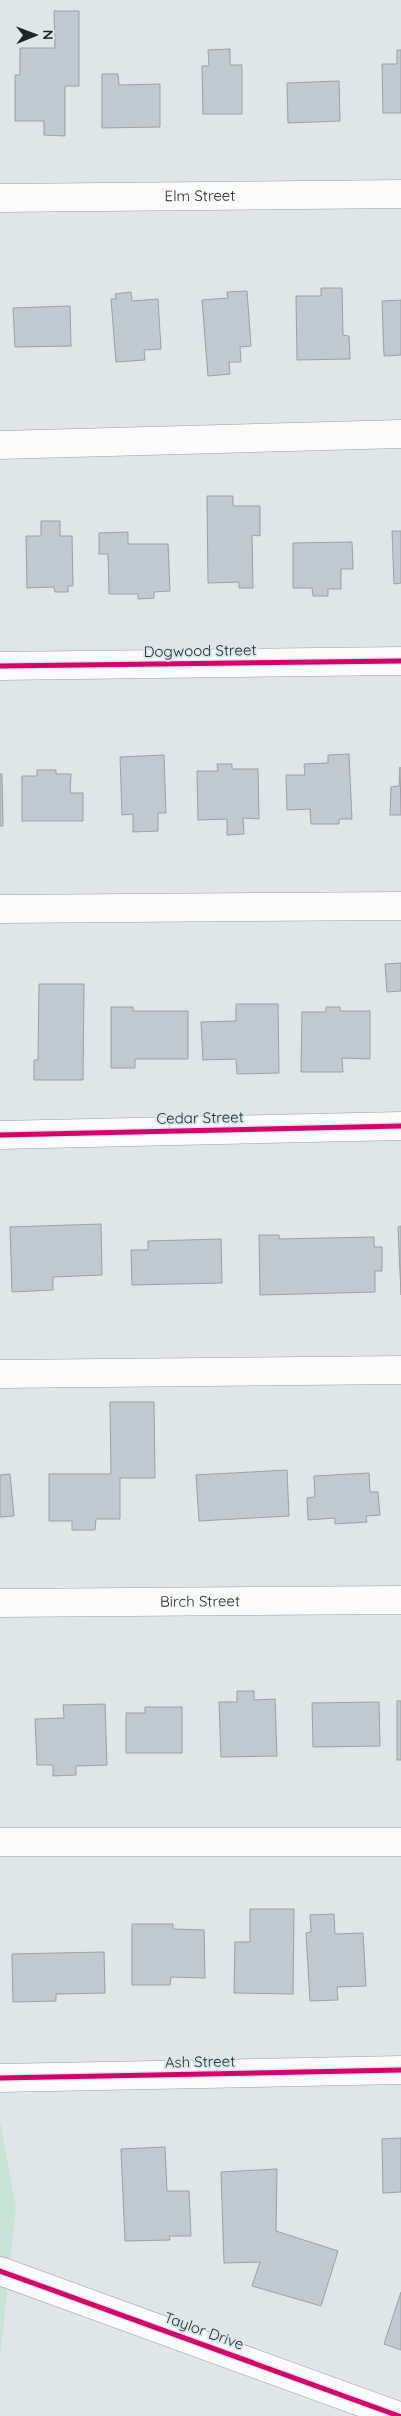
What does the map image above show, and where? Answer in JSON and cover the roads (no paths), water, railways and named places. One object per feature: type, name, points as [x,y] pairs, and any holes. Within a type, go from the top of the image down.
[{"type":"street","name":"Elm Street","points":[[0,198],[401,194]]},
{"type":"street","points":[[0,445],[401,434]]},
{"type":"street","name":"Dogwood Street","points":[[0,666],[401,661]]},
{"type":"street","points":[[0,909],[401,906]]},
{"type":"street","name":"Cedar Street","points":[[0,1135],[401,1126]]},
{"type":"street","points":[[0,1374],[401,1370]]},
{"type":"street","name":"Birch Street","points":[[0,1603],[401,1600]]},
{"type":"street","points":[[0,1842],[401,1842]]},
{"type":"street","name":"Ash Street","points":[[0,2078],[401,2070]]},
{"type":"street","name":"Taylor Drive","points":[[0,2271],[399,2416]]}]
